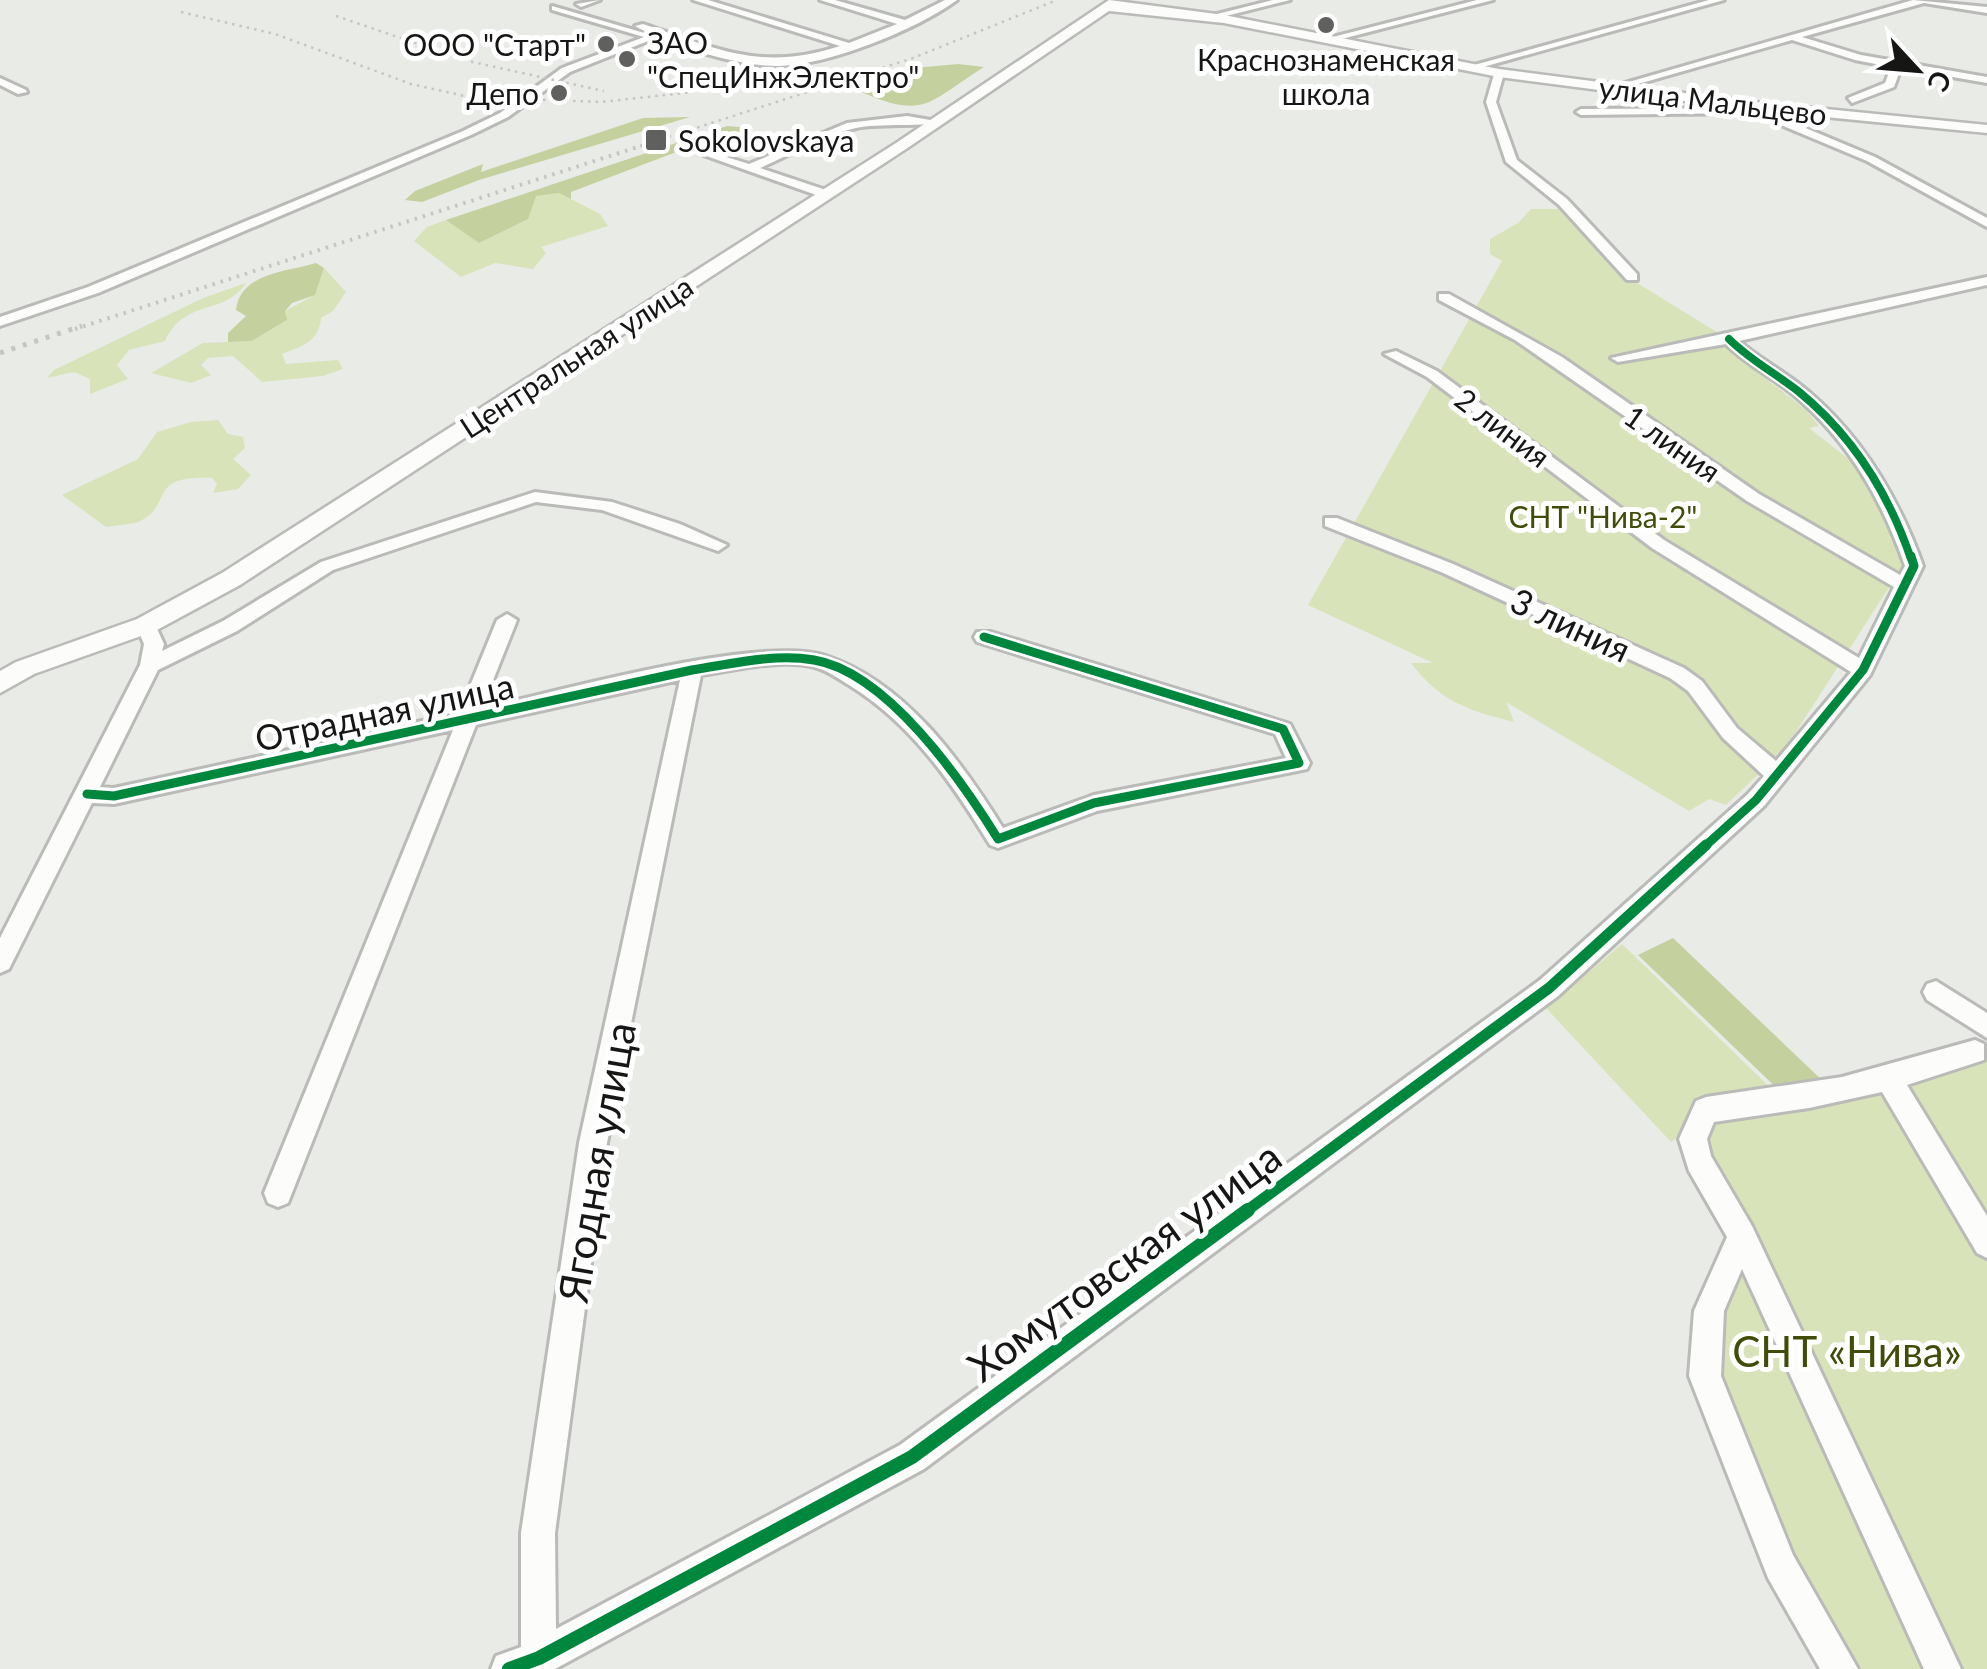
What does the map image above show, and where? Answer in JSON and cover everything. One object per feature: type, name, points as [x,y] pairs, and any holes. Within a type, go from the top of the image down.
[{"type":"main road","name":"улица Мальцево","points":[[1113,4],[1210,17],[1499,73],[1754,108],[1987,129]]},
{"type":"main road","name":"Центральная улица","points":[[0,684],[12,665],[146,625],[323,520],[1113,4]]},
{"type":"street","points":[[595,0],[580,4],[758,62],[792,63],[905,24],[952,0]]},
{"type":"street","points":[[698,0],[846,45]]},
{"type":"street","points":[[825,0],[905,24]]},
{"type":"street","points":[[1210,17],[1285,0]]},
{"type":"street","points":[[1330,39],[1488,0]]},
{"type":"street","points":[[1472,68],[1720,0]]},
{"type":"street","points":[[1613,88],[1924,0],[1987,10]]},
{"type":"street","points":[[0,322],[110,284],[468,133],[504,115],[580,64],[652,37],[555,8]]},
{"type":"street","points":[[1791,37],[1896,65],[1987,80]]},
{"type":"street","points":[[1852,100],[1890,85],[1896,65]]},
{"type":"street","points":[[1499,73],[1490,97],[1506,153],[1563,202],[1632,276]]},
{"type":"street","points":[[0,81],[22,92]]},
{"type":"street","points":[[1581,112],[1754,108],[1871,158],[1987,223]]},
{"type":"street","points":[[748,169],[851,125],[907,119],[936,122]]},
{"type":"street","points":[[704,153],[819,192]]},
{"type":"street","points":[[1618,358],[1729,339],[1987,281]]},
{"type":"street","name":"1 линия","points":[[1444,297],[1479,313],[1566,368],[1737,488],[1904,585]]},
{"type":"street","points":[[1729,339],[1801,393],[1868,462],[1900,523],[1914,566],[1863,670],[1777,775]]},
{"type":"street","name":"2 линия","points":[[1391,354],[1432,374],[1658,544],[1863,670]]},
{"type":"street","points":[[150,664],[230,626],[327,566],[536,497],[560,496],[603,506],[718,545]]},
{"type":"street","name":"3 линия","points":[[1331,522],[1448,568],[1677,673],[1695,686],[1730,733],[1777,775]]},
{"type":"street","name":"Отрадная улица","points":[[278,1193],[507,620]]},
{"type":"street","points":[[0,962],[150,664],[154,644],[146,625]]},
{"type":"street","name":"Отрадная улица","points":[[87,794],[114,796],[469,722],[692,670],[772,658],[818,660],[873,689],[919,729],[965,785],[998,839],[1094,804],[1299,763],[1283,729],[984,638]]},
{"type":"street","name":"Ягодная улица","points":[[539,1658],[538,1534],[593,1144],[692,670]]},
{"type":"street","name":"Хомутовская улица","points":[[510,1669],[539,1658],[912,1457],[1548,988],[1727,830],[1777,775]]},
{"type":"street","points":[[1936,992],[1981,1040],[1890,1081],[1790,1102],[1706,1110],[1693,1139],[1699,1161],[1742,1236],[1943,1669]]},
{"type":"street","points":[[1890,1081],[1987,1242]]},
{"type":"street","points":[[1742,1236],[1709,1311],[1705,1376],[1780,1566],[1840,1669]]},
{"type":"green space","points":[[958,64],[984,67],[926,103],[900,105],[861,92],[904,69]]},
{"type":"green space","points":[[690,117],[479,180],[422,202],[405,200],[415,191],[483,164],[481,172],[643,118]]},
{"type":"green space","points":[[727,126],[740,127],[742,134],[701,153],[684,149],[571,192],[571,199],[559,193],[536,196],[528,219],[479,243],[446,220]]},
{"type":"green space","points":[[559,193],[600,214],[608,226],[541,247],[546,253],[533,269],[495,263],[461,277],[414,241],[427,227],[446,220],[480,242],[527,219],[535,196]]},
{"type":"green space","name":"СНТ \"Нива-2\"","points":[[1531,209],[1563,209],[1629,278],[1720,334],[1729,350],[1805,409],[1819,426],[1809,428],[1865,472],[1906,561],[1785,749],[1726,805],[1709,799],[1689,811],[1506,702],[1514,722],[1456,703],[1433,687],[1411,663],[1433,663],[1308,605],[1502,261],[1490,254],[1490,239],[1518,223]]},
{"type":"green space","points":[[316,263],[324,268],[315,295],[292,303],[285,311],[287,320],[252,341],[228,342],[228,333],[246,316],[236,310],[246,288],[266,276]]},
{"type":"green space","points":[[324,268],[346,292],[333,311],[321,318],[313,338],[282,354],[286,364],[338,360],[343,369],[323,376],[262,382],[233,356],[208,358],[201,365],[211,375],[191,383],[151,373],[203,343],[252,341],[286,321],[285,311],[315,295]]},
{"type":"green space","points":[[246,283],[227,300],[183,318],[165,341],[129,350],[117,365],[128,379],[90,394],[90,379],[74,372],[47,378],[54,370],[203,298]]},
{"type":"green space","points":[[218,420],[228,434],[243,437],[245,448],[233,459],[251,475],[238,489],[213,493],[217,484],[212,478],[177,481],[164,492],[149,515],[138,522],[106,527],[62,495],[138,459],[157,432],[191,422]]},
{"type":"green space","points":[[1673,938],[1825,1083],[1784,1095],[1638,955]]},
{"type":"green space","points":[[1622,944],[1781,1098],[1696,1106],[1682,1134],[1671,1142],[1546,1008]]},
{"type":"green space","name":"СНТ «Нива»","points":[[1987,1048],[1987,1669],[1840,1669],[1705,1376],[1742,1236],[1699,1161],[1698,1120],[1890,1081]]},
{"type":"railway","points":[[640,146],[913,58],[1057,0]]},
{"type":"railway","points":[[181,12],[275,34],[411,84],[469,97],[601,102],[776,83]]},
{"type":"railway","points":[[336,16],[468,61],[604,91]]},
{"type":"railway","points":[[75,329],[647,144]]},
{"type":"railway","points":[[0,353],[82,326]]},
{"type":"cycle path","points":[[509,1669],[539,1658],[912,1457],[1549,988],[1756,800],[1863,670],[1914,566],[1884,494],[1840,432],[1803,395],[1729,339]]},
{"type":"cycle path","points":[[87,794],[114,796],[692,670],[784,658],[828,664],[895,708],[952,769],[998,839],[1094,803],[1299,763],[1283,729],[984,637]]},
{"type":"place","name":"Краснознаменская школа","points":[[1326,25]]},
{"type":"place","name":"ООО \"Старт\"","points":[[606,44]]},
{"type":"place","name":"ЗАО \"СпецИнжЭлектро\"","points":[[627,59]]},
{"type":"place","name":"Депо","points":[[559,93]]},
{"type":"place","name":"Sokolovskaya","points":[[656,140]]}]
